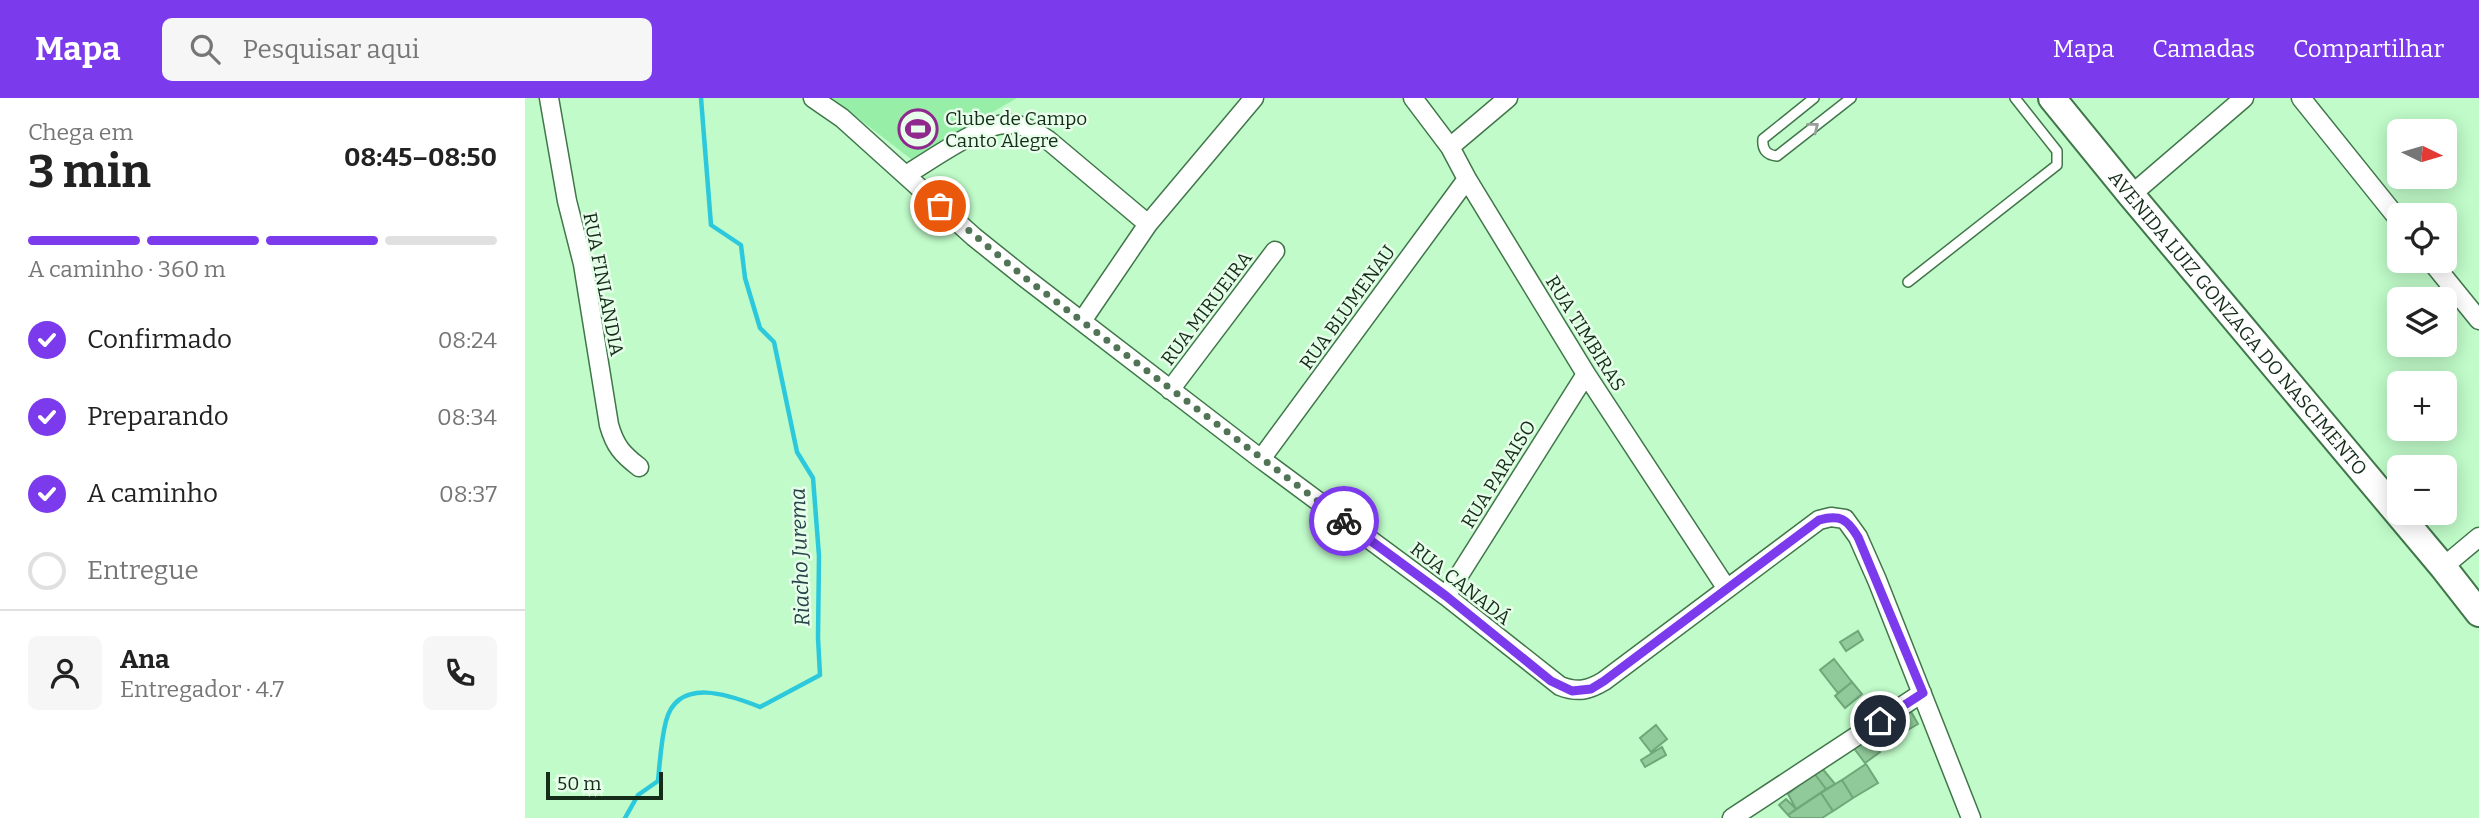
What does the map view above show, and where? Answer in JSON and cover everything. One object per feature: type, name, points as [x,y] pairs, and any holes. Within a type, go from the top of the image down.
[{"type":"main road","name":"AVENIDA LUIZ GONZAGA DO NASCIMENTO","points":[[2052,98],[2479,613]]},
{"type":"street","name":"RUA FINLANDIA","points":[[549,98],[567,201],[583,264],[609,425],[614,442],[625,456],[639,467]]},
{"type":"street","name":"RUA CANADÁ","points":[[813,98],[842,118],[974,237],[1170,390],[1446,596],[1551,681],[1572,691],[1591,689],[1604,681],[1819,520],[1831,517],[1845,519],[1858,537],[1923,693],[1971,818]]},
{"type":"street","points":[[1082,321],[1148,224],[1254,98]]},
{"type":"street","name":"RUA TIMBIRAS","points":[[1413,98],[1450,147],[1586,374],[1727,589]]},
{"type":"street","points":[[1450,147],[1508,98]]},
{"type":"street","points":[[2131,195],[2245,98]]},
{"type":"street","points":[[2301,98],[2387,205]]},
{"type":"street","points":[[905,175],[985,128],[1006,123],[1019,125],[1048,140],[1148,224]]},
{"type":"street","name":"RUA BLUMENAU","points":[[1261,459],[1467,179]]},
{"type":"street","name":"RUA MIRUEIRA","points":[[1170,390],[1275,251]]},
{"type":"street","points":[[2441,273],[2479,320]]},
{"type":"street","name":"RUA PARAISO","points":[[1446,596],[1586,374]]},
{"type":"street","points":[[2443,567],[2479,537]]},
{"type":"street","points":[[1732,818],[1923,693]]},
{"type":"lane","points":[[1814,98],[1763,139],[1765,151],[1777,156],[1851,98]]},
{"type":"lane","points":[[1908,282],[2057,165],[2057,151],[2015,98]]},
{"type":"green space","name":"Clube de Campo Canto Alegre","points":[[832,98],[1017,98],[911,159]]},
{"type":"building","points":[[1858,631],[1863,640],[1846,651],[1840,642]]},
{"type":"building","points":[[1834,659],[1852,682],[1838,693],[1820,670]]},
{"type":"building","points":[[1852,682],[1862,694],[1845,708],[1835,696]]},
{"type":"building","points":[[1910,710],[1918,724],[1892,739],[1884,724]]},
{"type":"building","points":[[1656,725],[1667,739],[1651,752],[1640,738]]},
{"type":"building","points":[[1885,727],[1894,742],[1879,751],[1870,736]]},
{"type":"building","points":[[1868,736],[1880,752],[1865,763],[1853,747]]},
{"type":"building","points":[[1662,747],[1666,755],[1645,767],[1641,760]]},
{"type":"building","points":[[1866,764],[1878,783],[1853,798],[1842,780]]},
{"type":"building","points":[[1821,767],[1835,784],[1826,789],[1814,773]]},
{"type":"building","points":[[1814,773],[1826,789],[1796,809],[1788,794]]},
{"type":"building","points":[[1842,780],[1853,798],[1833,811],[1821,793]]},
{"type":"building","points":[[1821,793],[1833,811],[1822,818],[1791,818],[1788,815]]},
{"type":"building","points":[[1786,799],[1796,809],[1788,815],[1779,805]]},
{"type":"waterway","name":"Riacho Jurema","points":[[625,818],[638,795],[658,781],[666,721],[672,707],[682,698],[693,694],[720,694],[760,707],[820,675],[819,556],[813,478],[797,452],[774,342],[760,328],[745,278],[741,245],[711,225],[701,98]]},
{"type":"way so far","points":[[940,206],[1024,277],[1344,521]]},
{"type":"place","name":"Clube de Campo Canto Alegre","points":[[918,129]]},
{"type":"route","points":[[1344,521],[1446,596],[1551,681],[1572,691],[1591,689],[1617,673],[1819,520],[1831,517],[1845,519],[1858,537],[1923,693],[1880,721]]}]
